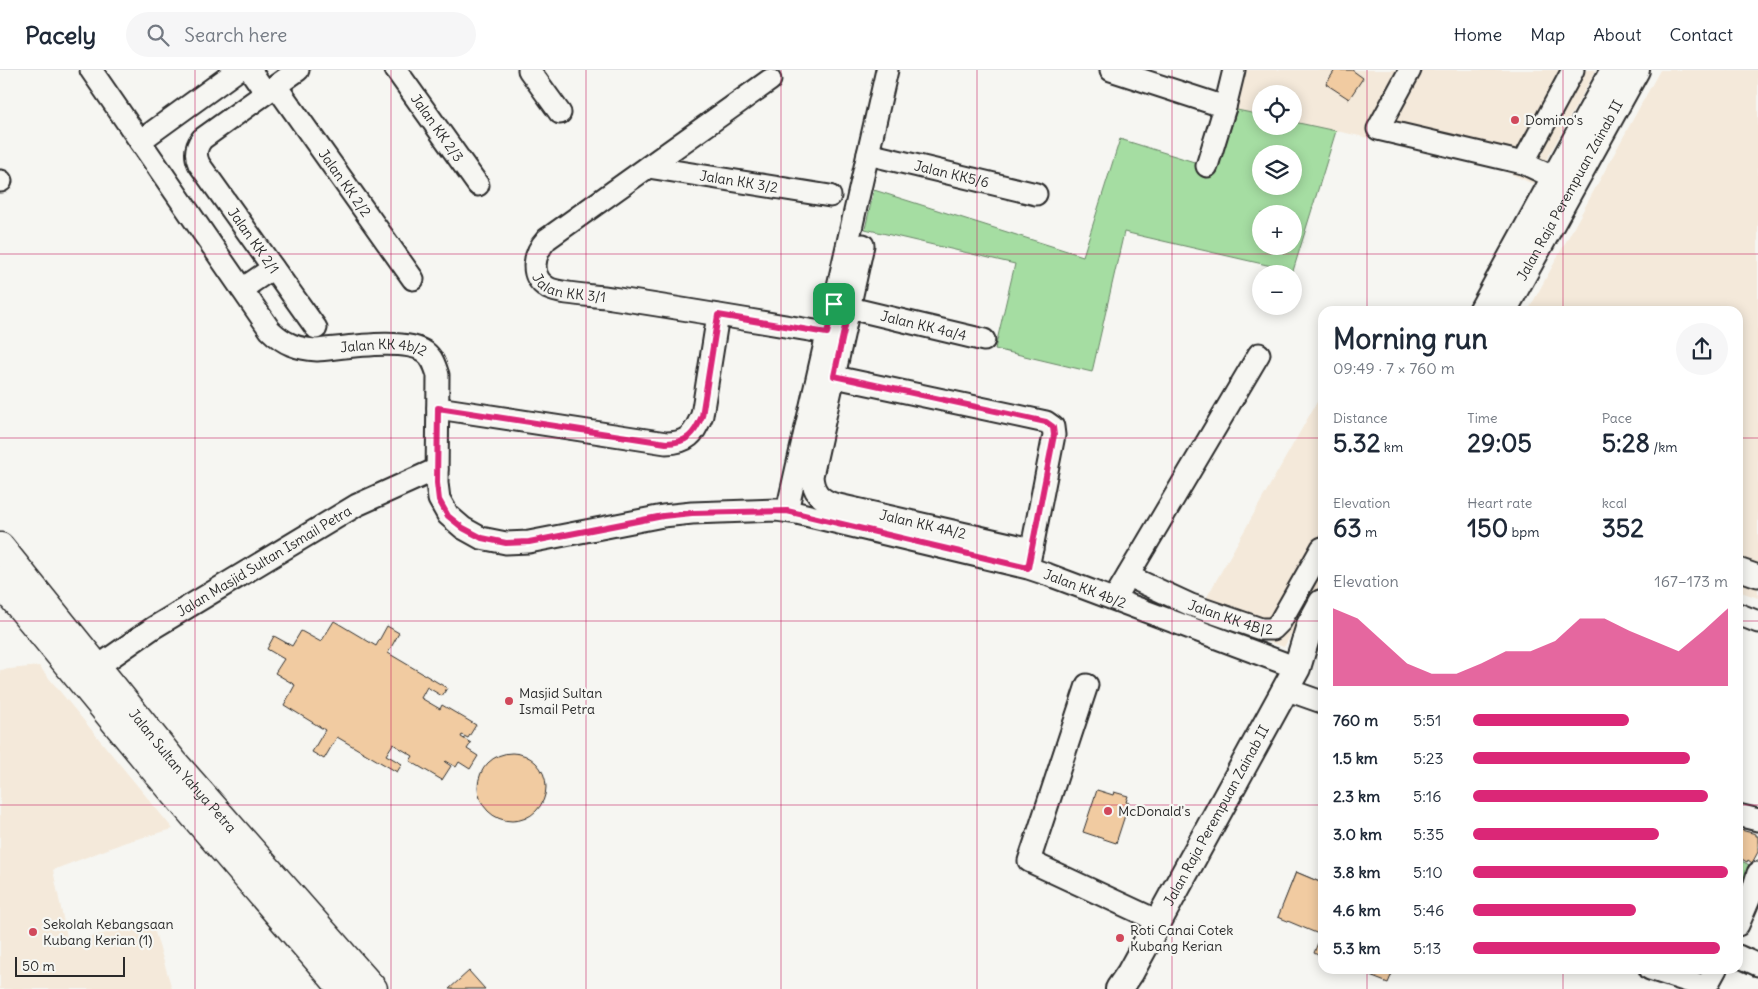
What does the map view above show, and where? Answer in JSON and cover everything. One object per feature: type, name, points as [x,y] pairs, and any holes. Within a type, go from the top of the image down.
[{"type":"highway","name":"Jalan Sultan Yahya Petra","points":[[0,547],[174,762],[373,989]]},
{"type":"highway","name":"Jalan Sultan Yahya Petra","points":[[5,596],[344,989]]},
{"type":"main road","name":"Jalan Raja Perempuan Zainab II","points":[[1485,306],[1614,70]]},
{"type":"main road","name":"Jalan Raja Perempuan Zainab II","points":[[1506,306],[1636,70]]},
{"type":"main road","name":"Jalan Raja Perempuan Zainab II","points":[[1291,678],[1310,626],[1318,611]]},
{"type":"main road","name":"Jalan Raja Perempuan Zainab II","points":[[1119,989],[1130,973],[1291,678],[1318,642]]},
{"type":"street","name":"Jalan KK 4b/2","points":[[91,70],[270,330],[278,338],[290,345],[317,350],[396,344],[410,345],[424,351],[434,361],[438,375],[437,483],[439,500],[448,516],[463,528],[482,538],[506,543],[529,542],[663,516],[692,513],[792,512],[1030,558],[1114,599],[1291,678],[1318,699]]},
{"type":"street","points":[[140,141],[238,70]]},
{"type":"street","name":"Jalan KK 2/2","points":[[250,70],[271,89],[413,279]]},
{"type":"street","points":[[271,89],[298,70]]},
{"type":"street","name":"Jalan KK 2/3","points":[[396,70],[478,185]]},
{"type":"street","points":[[529,70],[560,113]]},
{"type":"street","points":[[792,512],[842,306],[868,154],[887,70]]},
{"type":"street","points":[[1111,70],[1225,107]]},
{"type":"street","points":[[1207,166],[1234,70]]},
{"type":"street","points":[[1410,70],[1378,129],[1523,162],[1555,178]]},
{"type":"street","points":[[1523,162],[1573,70]]},
{"type":"street","name":"Jalan KK 3/1","points":[[770,80],[547,239],[539,247],[535,259],[535,271],[539,280],[547,287],[557,291],[597,295],[827,333]]},
{"type":"street","name":"Jalan KK 2/1","points":[[271,89],[202,139],[198,144],[196,152],[199,164],[316,328]]},
{"type":"street","name":"Jalan KK5/6","points":[[868,154],[1036,194]]},
{"type":"street","name":"Jalan KK 3/2","points":[[648,167],[830,196]]},
{"type":"street","points":[[792,512],[817,495],[812,486],[812,476],[826,375],[827,333],[842,306],[863,245]]},
{"type":"street","points":[[242,289],[273,268]]},
{"type":"street","name":"Jalan KK 4a/4","points":[[842,306],[984,340]]},
{"type":"street","points":[[438,408],[666,443],[678,443],[689,437],[697,428],[702,416],[718,315]]},
{"type":"street","points":[[1114,599],[1259,354]]},
{"type":"street","points":[[826,375],[1050,424],[1053,427],[1054,435],[1030,558]]},
{"type":"street","name":"Jalan Masjid Sultan Ismail Petra","points":[[97,667],[153,628],[349,510],[437,469]]},
{"type":"street","name":"Jalan KK 4A/2","points":[[817,495],[834,504],[1030,558]]},
{"type":"street","name":"Jalan KK 4B/2","points":[[1128,576],[1191,605],[1260,629],[1273,629],[1280,622],[1318,555]]},
{"type":"street","points":[[1743,571],[1758,576]]},
{"type":"street","points":[[1743,616],[1758,622]]},
{"type":"street","points":[[1087,685],[1029,861],[1158,922]]},
{"type":"street","points":[[1743,816],[1758,820]]},
{"type":"street","points":[[1743,913],[1758,873]]},
{"type":"street","points":[[1743,958],[1758,965]]},
{"type":"street","points":[[1673,974],[1709,982]]},
{"type":"shaded area","points":[[1245,70],[1596,70],[1533,184],[1487,163],[1302,124],[1302,85],[1252,85],[1252,113],[1237,110]]},
{"type":"shaded area","points":[[1660,70],[1758,70],[1758,598],[1743,593],[1743,306],[1531,306]]},
{"type":"shaded area","points":[[1318,400],[1318,587],[1284,647],[1195,618]]},
{"type":"shaded area","points":[[39,666],[173,829],[126,842],[53,870],[68,942],[152,922],[172,989],[0,989],[0,670]]},
{"type":"green space","points":[[1237,110],[1252,113],[1252,135],[1302,135],[1302,124],[1336,131],[1302,242],[1302,205],[1252,205],[1252,255],[1298,255],[1295,265],[1267,265],[1124,232],[1092,372],[995,349],[1015,264],[865,229],[874,190],[1083,256],[1120,139],[1217,169]]},
{"type":"green space","points":[[1743,862],[1753,867],[1743,892]]},
{"type":"building","points":[[1335,70],[1352,70],[1363,78],[1349,99],[1326,84]]},
{"type":"building","points":[[334,621],[376,646],[387,626],[399,633],[388,653],[447,688],[442,696],[427,687],[421,698],[440,709],[442,705],[476,725],[468,738],[462,735],[461,737],[471,743],[467,749],[478,756],[470,769],[459,762],[456,767],[446,761],[451,766],[442,780],[410,761],[413,756],[393,744],[386,755],[402,764],[397,772],[337,737],[324,759],[312,752],[325,730],[284,705],[295,685],[275,673],[284,659],[267,649],[274,636],[292,646],[301,631],[321,642]]},
{"type":"building","points":[[505,753],[519,753],[531,758],[541,768],[546,780],[546,794],[541,806],[531,816],[519,821],[505,821],[493,816],[483,806],[478,794],[478,780],[483,768],[493,758]]},
{"type":"building","name":"McDonald's","points":[[1097,790],[1113,795],[1114,792],[1128,796],[1126,802],[1129,803],[1116,843],[1083,832]]},
{"type":"building","points":[[1743,831],[1758,836],[1758,852],[1752,863],[1748,860],[1747,862],[1743,860]]},
{"type":"building","points":[[1296,872],[1318,881],[1318,916],[1284,903]]},
{"type":"building","points":[[1296,872],[1318,881],[1318,934],[1278,917]]},
{"type":"building","points":[[1318,943],[1318,955],[1314,953]]},
{"type":"building","points":[[469,971],[485,989],[449,989]]},
{"type":"building","points":[[1365,974],[1392,974],[1388,983]]},
{"type":"place","name":"Domino's","points":[[1515,120]]},
{"type":"place","name":"Masjid Sultan Ismail Petra","points":[[509,701]]},
{"type":"place","name":"McDonald's","points":[[1108,811]]},
{"type":"place","name":"Sekolah Kebangsaan Kubang Kerian (1)","points":[[33,932]]},
{"type":"place","name":"Roti Canai Cotek Kubang Kerian","points":[[1120,938]]},
{"type":"route","points":[[834,304],[849,308],[834,376],[1046,422],[1053,427],[1054,435],[1028,568],[797,513],[776,510],[663,516],[529,542],[506,543],[482,538],[463,528],[448,516],[439,500],[437,483],[438,408],[666,443],[678,443],[689,437],[697,428],[702,416],[718,315],[827,333],[834,304]]}]
